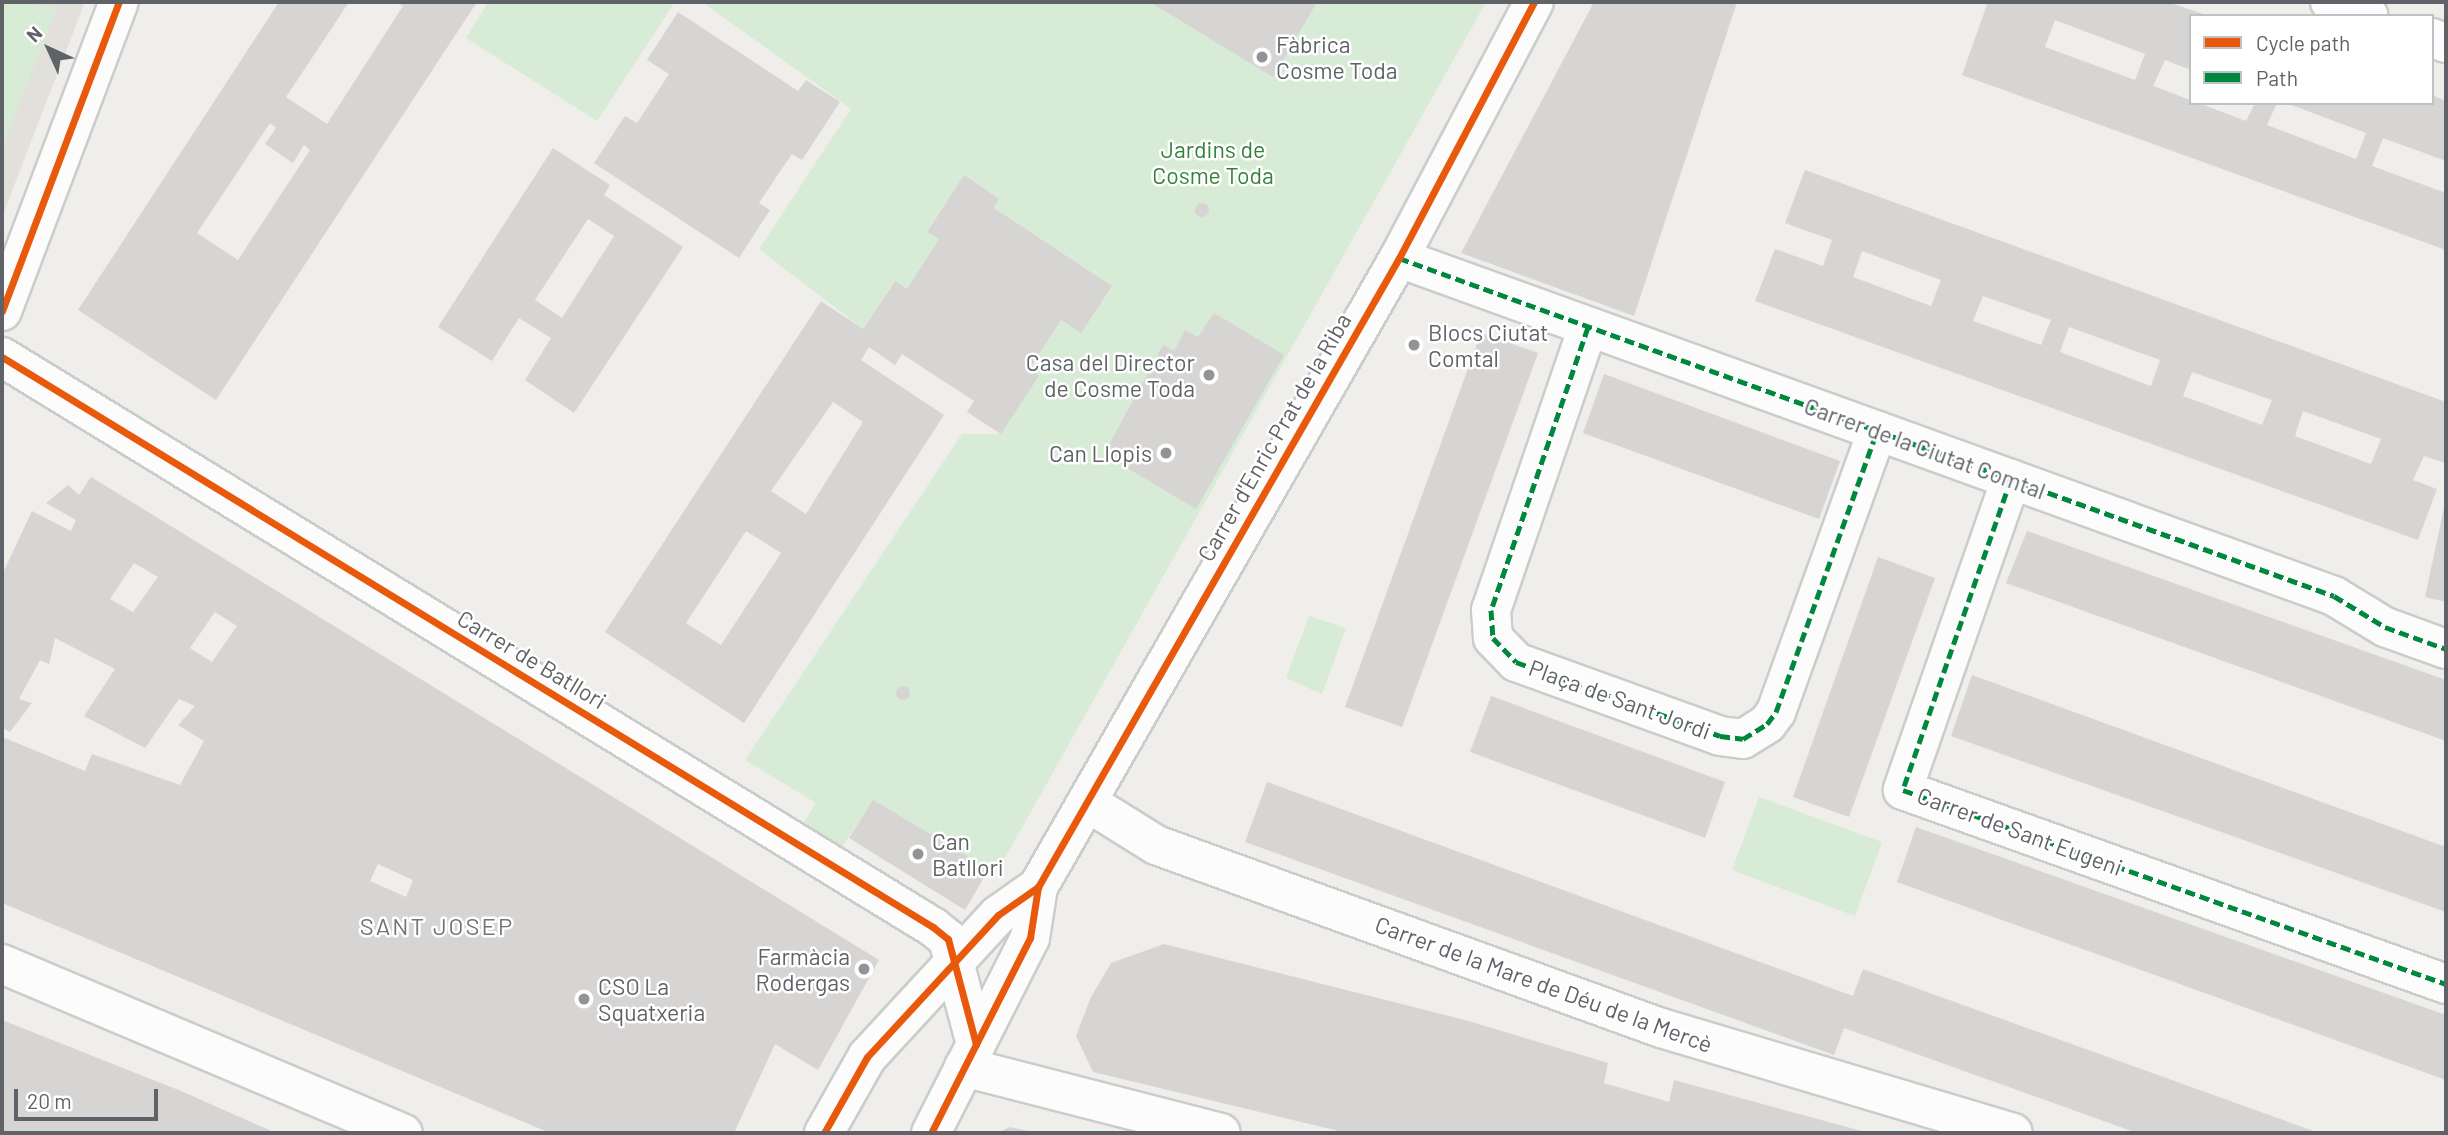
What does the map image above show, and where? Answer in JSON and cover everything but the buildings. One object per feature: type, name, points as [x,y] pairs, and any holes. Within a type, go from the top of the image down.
[{"type":"street","points":[[2,311],[119,2]]},
{"type":"street","name":"Carrer d'Enric Prat de la Riba","points":[[931,1133],[1030,938],[1038,887],[1399,257],[1534,2]]},
{"type":"street","points":[[2330,2],[2363,14]]},
{"type":"street","name":"Carrer de la Ciutat Comtal","points":[[1399,257],[2334,596],[2385,627],[2446,649]]},
{"type":"street","name":"Plaça de Sant Jordi","points":[[1588,327],[1491,610],[1493,638],[1516,662],[1707,731],[1743,739],[1767,724],[1776,712],[1877,432]]},
{"type":"street","name":"Carrer de Batllori","points":[[2,357],[933,927],[948,940],[970,1056]]},
{"type":"street","name":"Carrer de Sant Eugeni","points":[[2011,479],[1903,790],[2446,984]]},
{"type":"street","name":"Carrer de la Mare de Déu de la Mercè","points":[[1087,802],[1156,845],[1661,1028],[2013,1133]]},
{"type":"street","name":"Carrer d'Enric Prat de la Riba","points":[[824,1133],[867,1057],[955,966],[998,915],[1038,887]]},
{"type":"street","points":[[2,964],[403,1133]]},
{"type":"street","points":[[970,1056],[1221,1133]]},
{"type":"shaded area","points":[[2,2],[85,2],[2,217]]},
{"type":"green space","points":[[2,2],[57,7],[2,148]]},
{"type":"green space","points":[[488,2],[675,2],[597,121],[466,38]]},
{"type":"green space","name":"Jardins de Cosme Toda","points":[[702,2],[1486,2],[1006,856],[989,869],[873,801],[841,848],[803,824],[816,803],[745,760],[962,434],[1001,434],[1039,376],[1030,369],[1061,320],[1081,332],[1112,286],[994,208],[999,199],[964,176],[927,231],[939,239],[907,289],[894,281],[863,329],[759,249],[851,109]]},
{"type":"green space","points":[[1309,616],[1346,628],[1322,694],[1286,678]]},
{"type":"green space","points":[[1759,797],[1882,842],[1855,916],[1732,870]]},
{"type":"marked path","points":[[1399,258],[2334,596],[2385,627],[2446,649]]},
{"type":"marked path","points":[[1588,327],[1491,610],[1493,638],[1516,662],[1720,736],[1743,739],[1767,724],[1776,712],[1877,431]]},
{"type":"marked path","points":[[2011,479],[1903,790],[2446,984]]},
{"type":"cycle path","points":[[2,311],[119,2]]},
{"type":"cycle path","points":[[931,1133],[1030,938],[1038,887],[1399,258],[1534,2]]},
{"type":"cycle path","points":[[2,357],[933,927],[948,939],[976,1044]]},
{"type":"cycle path","points":[[824,1133],[867,1057],[998,915],[1038,887]]},
{"type":"place","name":"Fàbrica Cosme Toda","points":[[1262,57]]},
{"type":"place","name":"Blocs Ciutat Comtal","points":[[1414,345]]},
{"type":"place","name":"Casa del Director de Cosme Toda","points":[[1209,375]]},
{"type":"place","name":"Can Llopis","points":[[1166,453]]},
{"type":"place","name":"Can Batllori","points":[[918,854]]},
{"type":"place","name":"Farmàcia Rodergas","points":[[864,969]]},
{"type":"place","name":"CSO La Squatxeria","points":[[584,999]]},
{"type":"district","name":"SANT JOSEP","points":[[437,926]]}]
